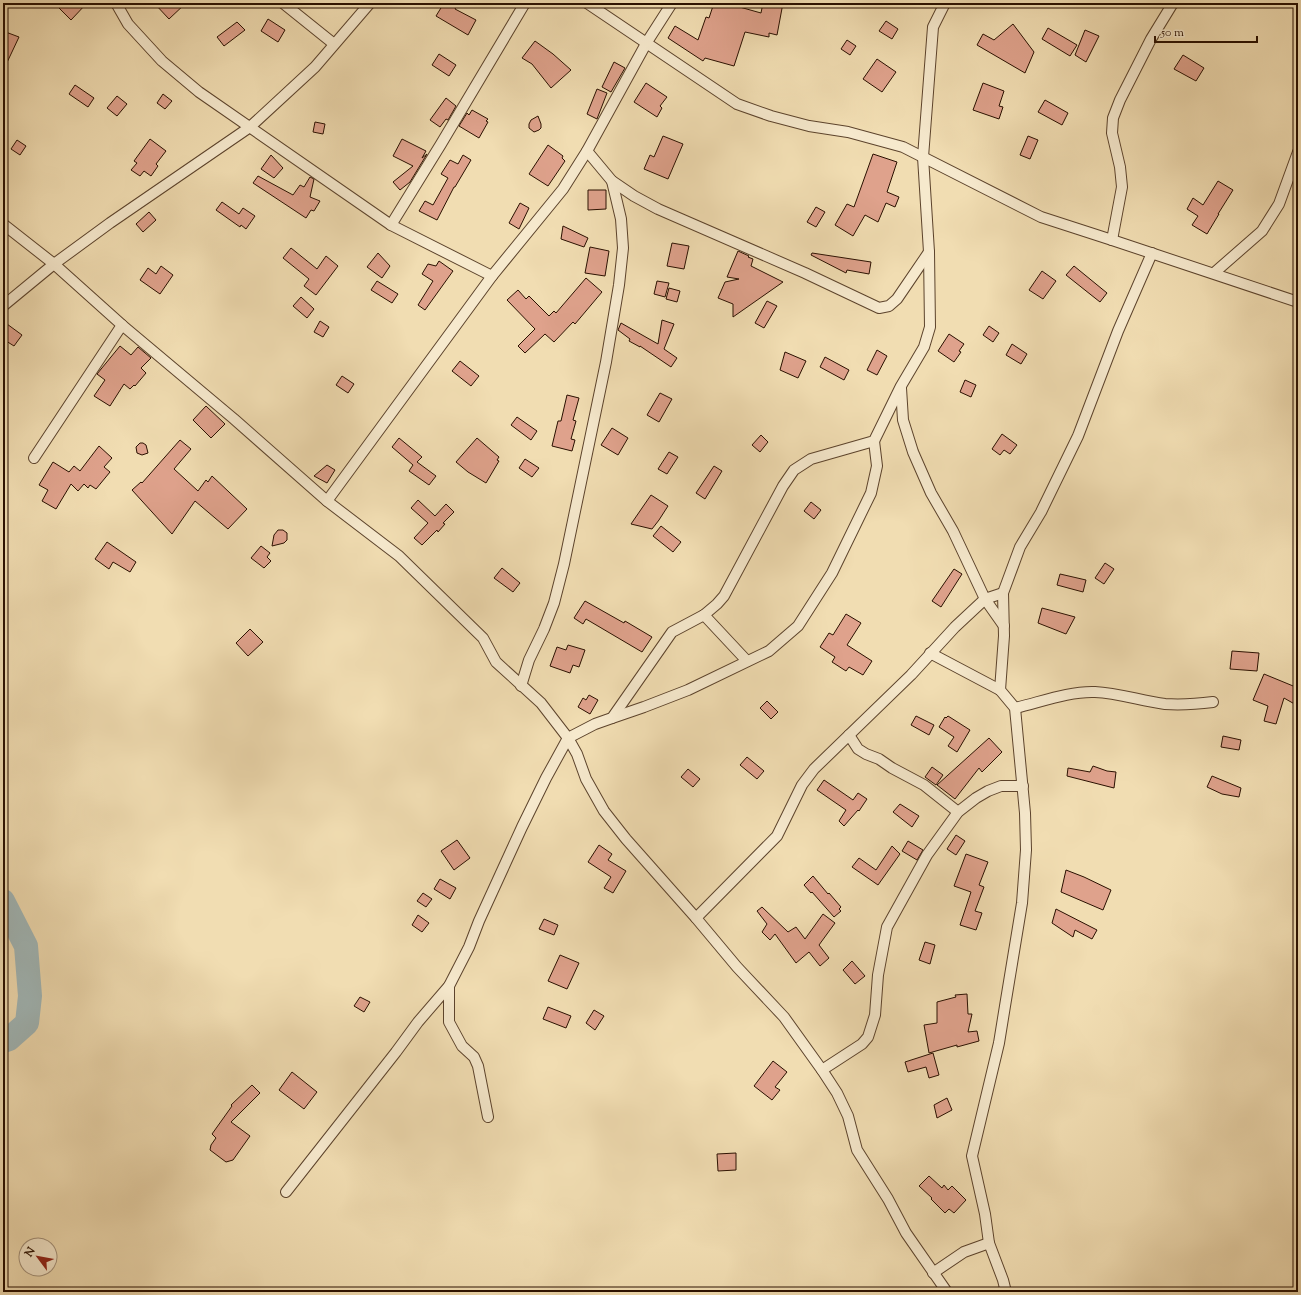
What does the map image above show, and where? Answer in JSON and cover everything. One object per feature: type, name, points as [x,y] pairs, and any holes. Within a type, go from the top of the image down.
[{"type":"street","points":[[116,3],[128,24],[162,61],[199,92],[391,225],[492,276]]},
{"type":"street","points":[[283,3],[334,44]]},
{"type":"street","points":[[3,306],[54,264],[110,223],[250,127],[315,67],[370,3]]},
{"type":"street","points":[[391,225],[526,3]]},
{"type":"street","points":[[587,3],[737,104],[809,126],[848,132],[903,147],[1040,217],[1214,273],[1298,302]]},
{"type":"street","points":[[327,501],[492,276],[563,189],[587,151],[647,42],[672,3]]},
{"type":"street","points":[[286,1192],[418,1022],[449,986],[467,952],[479,921],[522,827],[568,738],[594,724],[688,690],[769,651],[798,626],[832,573],[872,493],[877,466],[874,440],[901,386],[924,346],[930,327],[929,252],[923,157],[933,27],[945,3]]},
{"type":"street","points":[[1112,240],[1122,187],[1120,167],[1112,133],[1113,118],[1120,100],[1151,39],[1173,3]]},
{"type":"street","points":[[587,151],[612,181],[658,210],[805,273],[878,308],[889,306],[897,299],[929,252]]},
{"type":"street","points":[[1214,273],[1262,231],[1279,204],[1298,152]]},
{"type":"street","points":[[521,686],[529,660],[544,629],[554,603],[564,564],[606,362],[620,285],[623,248],[621,219],[612,181]]},
{"type":"street","points":[[3,224],[54,264],[122,325],[234,419],[327,501],[399,556],[483,638],[496,662],[521,686],[541,702],[568,738],[577,754],[586,779],[604,810],[626,840],[696,918],[737,967],[784,1017],[822,1070],[837,1093],[848,1116],[857,1150],[888,1199],[906,1233],[947,1292]]},
{"type":"street","points":[[1000,690],[1004,626],[1003,593],[1020,547],[1042,512],[1078,436],[1118,331],[1152,253]]},
{"type":"street","points":[[34,458],[122,325]]},
{"type":"street","points":[[901,386],[903,420],[913,452],[931,493],[986,599],[1004,626]]},
{"type":"street","points":[[612,718],[672,632],[704,615],[724,596],[783,486],[794,470],[810,459],[874,440]]},
{"type":"street","points":[[696,918],[777,836],[802,784],[814,769],[911,674],[955,627],[986,599],[1003,593]]},
{"type":"street","points":[[704,615],[747,661]]},
{"type":"street","points":[[930,653],[1000,690],[1015,708],[1025,813],[1026,850],[1022,903],[999,1043],[972,1156],[985,1214],[989,1243],[1006,1292]]},
{"type":"street","points":[[1015,708],[1070,694],[1094,692],[1120,695],[1164,704],[1188,705],[1213,702]]},
{"type":"street","points":[[849,736],[858,749],[879,759],[892,768],[924,785],[958,812]]},
{"type":"street","points":[[822,1070],[862,1044],[868,1037],[876,1015],[878,975],[887,926],[927,855],[958,812],[988,791],[1001,786],[1023,786]]},
{"type":"street","points":[[449,986],[449,1022],[462,1046],[474,1057],[478,1066],[488,1118]]},
{"type":"street","points":[[933,1273],[964,1252],[989,1243]]},
{"type":"building","points":[[54,3],[87,3],[71,20]]},
{"type":"building","points":[[154,3],[186,3],[169,19]]},
{"type":"building","points":[[444,3],[450,3],[456,7],[455,9],[476,20],[468,35],[436,16]]},
{"type":"building","points":[[714,3],[730,3],[761,13],[763,3],[783,3],[777,35],[769,33],[769,37],[745,32],[734,66],[705,58],[703,61],[668,38],[675,26],[698,40],[706,17],[709,18]]},
{"type":"building","points":[[268,19],[285,30],[278,42],[261,31]]},
{"type":"building","points":[[886,21],[898,29],[892,39],[879,31]]},
{"type":"building","points":[[237,22],[245,30],[224,46],[217,37]]},
{"type":"building","points":[[1013,24],[1034,52],[1025,73],[977,45],[983,34],[994,40]]},
{"type":"building","points":[[1048,28],[1077,45],[1070,56],[1042,39]]},
{"type":"building","points":[[1085,30],[1099,36],[1086,62],[1075,55]]},
{"type":"building","points":[[3,31],[19,37],[3,71]]},
{"type":"building","points":[[847,40],[856,46],[850,55],[841,49]]},
{"type":"building","points":[[535,41],[571,70],[551,88],[532,64],[522,58]]},
{"type":"building","points":[[439,54],[456,65],[449,76],[432,65]]},
{"type":"building","points":[[1183,55],[1204,68],[1196,81],[1174,69]]},
{"type":"building","points":[[877,59],[896,72],[882,92],[863,79]]},
{"type":"building","points":[[614,62],[625,68],[611,92],[602,87]]},
{"type":"building","points":[[646,83],[667,97],[660,106],[662,108],[657,117],[634,102]]},
{"type":"building","points":[[983,83],[1004,91],[999,106],[1003,107],[999,119],[973,110]]},
{"type":"building","points":[[75,85],[94,98],[88,107],[69,94]]},
{"type":"building","points":[[597,89],[607,93],[597,119],[587,114]]},
{"type":"building","points":[[163,94],[172,101],[165,109],[157,103]]},
{"type":"building","points":[[117,96],[127,104],[117,116],[107,108]]},
{"type":"building","points":[[446,98],[456,106],[448,120],[446,119],[440,127],[430,120]]},
{"type":"building","points":[[1045,100],[1068,113],[1062,125],[1038,112]]},
{"type":"building","points":[[472,110],[488,119],[486,121],[488,122],[479,138],[459,126],[467,113],[469,115]]},
{"type":"building","points":[[538,116],[541,128],[534,132],[529,128],[529,124],[531,120]]},
{"type":"building","points":[[315,122],[325,124],[323,134],[313,132]]},
{"type":"building","points":[[663,136],[683,144],[668,179],[644,169],[650,155],[654,157]]},
{"type":"building","points":[[1028,136],[1038,140],[1030,159],[1020,155]]},
{"type":"building","points":[[150,139],[166,151],[156,164],[158,166],[151,176],[144,171],[140,176],[131,170],[137,163],[134,161]]},
{"type":"building","points":[[402,139],[426,151],[422,158],[427,154],[410,182],[400,190],[393,182],[413,166],[393,156]]},
{"type":"building","points":[[17,140],[26,146],[20,155],[11,149]]},
{"type":"building","points":[[548,145],[563,156],[562,158],[565,161],[548,186],[529,174]]},
{"type":"building","points":[[873,154],[897,162],[887,192],[899,197],[895,207],[886,203],[878,222],[865,215],[853,236],[835,225],[847,204],[854,207]]},
{"type":"building","points":[[271,155],[283,168],[274,178],[261,169]]},
{"type":"building","points":[[463,155],[471,160],[454,187],[437,220],[419,211],[425,201],[433,205],[448,178],[441,174],[450,160],[458,164]]},
{"type":"building","points":[[258,176],[293,195],[300,185],[304,187],[310,177],[314,179],[310,197],[320,201],[314,211],[311,210],[306,218],[253,183]]},
{"type":"building","points":[[1218,181],[1233,190],[1207,234],[1192,225],[1198,216],[1187,209],[1193,198],[1203,205]]},
{"type":"building","points":[[588,190],[606,190],[606,209],[588,210]]},
{"type":"building","points":[[222,202],[239,214],[243,208],[255,216],[246,229],[241,225],[240,227],[216,210]]},
{"type":"building","points":[[520,203],[529,208],[519,229],[509,223]]},
{"type":"building","points":[[816,207],[825,212],[816,227],[807,222]]},
{"type":"building","points":[[149,212],[156,220],[143,232],[136,224]]},
{"type":"building","points":[[563,226],[588,238],[584,247],[561,239]]},
{"type":"building","points":[[672,243],[689,246],[684,269],[667,266]]},
{"type":"building","points":[[590,247],[609,251],[605,276],[585,273]]},
{"type":"building","points":[[291,248],[317,269],[326,256],[338,266],[316,295],[304,286],[309,279],[283,258]]},
{"type":"building","points":[[738,251],[753,259],[751,266],[783,282],[733,317],[733,304],[718,298],[725,282],[739,279],[727,277]]},
{"type":"building","points":[[378,253],[390,266],[382,278],[367,267]]},
{"type":"building","points":[[812,253],[871,262],[869,274],[847,270],[846,273],[811,255]]},
{"type":"building","points":[[439,261],[453,271],[425,310],[418,305],[433,281],[422,274],[428,264],[436,266]]},
{"type":"building","points":[[161,266],[173,275],[160,294],[140,280],[148,268],[156,274]]},
{"type":"building","points":[[1074,266],[1107,293],[1100,302],[1066,275]]},
{"type":"building","points":[[1042,271],[1056,281],[1043,299],[1029,290]]},
{"type":"building","points":[[586,278],[602,292],[575,324],[573,322],[554,342],[545,334],[525,353],[518,346],[535,329],[507,300],[518,290],[526,299],[529,296],[549,316],[554,311],[556,313]]},
{"type":"building","points":[[377,281],[398,294],[392,303],[371,290]]},
{"type":"building","points":[[657,281],[669,283],[665,297],[654,294]]},
{"type":"building","points":[[669,288],[680,291],[677,302],[666,299]]},
{"type":"building","points":[[301,297],[314,309],[307,318],[293,306]]},
{"type":"building","points":[[767,301],[777,306],[764,328],[755,323]]},
{"type":"building","points":[[662,320],[674,324],[664,349],[677,358],[671,367],[640,346],[629,341],[630,339],[618,330],[621,323],[658,344]]},
{"type":"building","points":[[320,321],[329,327],[323,337],[314,332]]},
{"type":"building","points":[[7,324],[22,335],[14,346],[3,339],[3,329]]},
{"type":"building","points":[[989,326],[999,333],[993,342],[983,335]]},
{"type":"building","points":[[949,334],[964,344],[959,351],[961,352],[954,362],[938,351]]},
{"type":"building","points":[[1012,344],[1027,354],[1021,364],[1006,355]]},
{"type":"building","points":[[120,346],[131,355],[138,347],[151,358],[141,368],[146,373],[135,386],[134,385],[130,389],[124,384],[110,406],[94,396],[105,380],[97,374]]},
{"type":"building","points":[[877,350],[887,356],[877,375],[867,370]]},
{"type":"building","points":[[785,352],[806,361],[798,378],[780,370]]},
{"type":"building","points":[[825,357],[849,370],[844,380],[820,367]]},
{"type":"building","points":[[460,361],[479,376],[471,386],[452,371]]},
{"type":"building","points":[[342,376],[354,384],[348,393],[336,385]]},
{"type":"building","points":[[965,380],[976,385],[971,397],[960,392]]},
{"type":"building","points":[[660,393],[672,399],[659,422],[647,415]]},
{"type":"building","points":[[567,395],[579,398],[573,420],[576,421],[571,439],[575,440],[572,451],[552,446],[558,421],[561,421]]},
{"type":"building","points":[[206,406],[225,424],[211,438],[193,420]]},
{"type":"building","points":[[517,417],[537,431],[531,440],[511,425]]},
{"type":"building","points":[[612,428],[628,438],[618,455],[601,445]]},
{"type":"building","points":[[1002,434],[1017,445],[1010,454],[1004,450],[1000,455],[992,449]]},
{"type":"building","points":[[761,435],[768,442],[760,452],[752,445]]},
{"type":"building","points":[[399,438],[422,457],[417,462],[436,476],[429,485],[409,471],[413,465],[392,447]]},
{"type":"building","points":[[477,438],[499,457],[497,460],[499,461],[486,483],[468,472],[456,462]]},
{"type":"building","points":[[180,440],[191,449],[174,469],[198,491],[206,480],[208,482],[212,476],[247,509],[228,529],[195,501],[172,534],[132,490],[141,482],[142,483]]},
{"type":"building","points":[[140,443],[146,445],[148,453],[142,455],[137,453],[136,447]]},
{"type":"building","points":[[99,446],[112,458],[104,467],[110,472],[96,489],[90,485],[88,488],[84,484],[78,491],[71,484],[56,509],[42,501],[48,490],[39,485],[53,462],[69,472],[74,466],[80,471]]},
{"type":"building","points":[[669,452],[678,457],[667,474],[658,469]]},
{"type":"building","points":[[525,459],[539,468],[532,477],[519,468]]},
{"type":"building","points":[[327,465],[335,470],[327,483],[314,476]]},
{"type":"building","points":[[714,466],[722,471],[705,499],[696,493]]},
{"type":"building","points":[[651,495],[668,506],[659,520],[652,529],[631,524]]},
{"type":"building","points":[[418,500],[435,516],[446,504],[454,512],[443,523],[445,524],[438,532],[437,530],[422,545],[414,538],[428,523],[411,508]]},
{"type":"building","points":[[811,502],[821,510],[814,519],[804,511]]},
{"type":"building","points":[[661,526],[681,542],[673,552],[653,536]]},
{"type":"building","points":[[278,530],[283,530],[287,533],[287,540],[284,543],[272,546],[274,535]]},
{"type":"building","points":[[107,542],[136,562],[130,572],[113,562],[109,569],[95,559]]},
{"type":"building","points":[[261,546],[270,553],[267,557],[271,561],[264,568],[251,558]]},
{"type":"building","points":[[1105,563],[1114,569],[1104,584],[1095,578]]},
{"type":"building","points":[[502,568],[520,583],[513,592],[494,578]]},
{"type":"building","points":[[954,569],[962,574],[941,607],[932,601]]},
{"type":"building","points":[[1060,574],[1086,580],[1083,592],[1057,585]]},
{"type":"building","points":[[585,601],[624,623],[625,621],[652,637],[642,652],[586,619],[583,624],[574,618]]},
{"type":"building","points":[[1042,608],[1075,617],[1066,634],[1038,623]]},
{"type":"building","points":[[846,614],[861,623],[847,645],[872,661],[863,675],[849,667],[846,671],[832,662],[835,657],[820,647],[829,633],[833,635]]},
{"type":"building","points":[[250,629],[263,642],[248,656],[236,643]]},
{"type":"building","points":[[568,645],[585,650],[579,667],[573,665],[570,673],[550,666],[557,647],[566,650]]},
{"type":"building","points":[[1232,651],[1259,653],[1257,671],[1230,669]]},
{"type":"building","points":[[1264,674],[1298,688],[1298,706],[1284,698],[1276,724],[1264,721],[1268,706],[1253,700]]},
{"type":"building","points":[[589,695],[598,700],[590,714],[578,707],[583,698],[586,700]]},
{"type":"building","points":[[767,701],[778,712],[771,719],[760,708]]},
{"type":"building","points":[[916,716],[934,725],[929,735],[911,725]]},
{"type":"building","points":[[948,716],[970,730],[957,752],[948,746],[954,737],[939,727],[945,717],[946,718]]},
{"type":"building","points":[[1223,736],[1241,740],[1239,750],[1221,747]]},
{"type":"building","points":[[989,738],[1002,752],[982,772],[979,768],[955,799],[937,785]]},
{"type":"building","points":[[747,757],[764,771],[757,779],[740,765]]},
{"type":"building","points":[[1093,766],[1107,771],[1116,772],[1114,788],[1067,776],[1068,768],[1090,772]]},
{"type":"building","points":[[932,767],[943,775],[936,785],[925,777]]},
{"type":"building","points":[[688,769],[700,779],[693,787],[681,777]]},
{"type":"building","points":[[1212,776],[1241,788],[1239,797],[1222,794],[1207,787]]},
{"type":"building","points":[[824,780],[853,800],[858,793],[867,799],[859,811],[858,810],[844,826],[839,821],[846,810],[817,790]]},
{"type":"building","points":[[900,804],[919,816],[912,827],[893,812]]},
{"type":"building","points":[[956,835],[965,841],[956,855],[947,849]]},
{"type":"building","points":[[457,840],[470,858],[454,870],[441,851]]},
{"type":"building","points":[[908,841],[923,850],[917,860],[902,851]]},
{"type":"building","points":[[599,845],[612,854],[608,860],[626,871],[613,893],[604,888],[611,877],[588,862]]},
{"type":"building","points":[[892,846],[900,854],[878,885],[852,867],[859,858],[876,870]]},
{"type":"building","points":[[966,854],[988,862],[979,885],[984,887],[975,911],[982,913],[976,930],[960,925],[971,892],[954,886]]},
{"type":"building","points":[[1066,870],[1111,890],[1103,910],[1061,892]]},
{"type":"building","points":[[813,876],[841,907],[839,909],[841,911],[834,917],[804,885]]},
{"type":"building","points":[[440,879],[456,888],[450,899],[434,889]]},
{"type":"building","points":[[423,893],[432,899],[426,907],[417,901]]},
{"type":"building","points":[[762,907],[788,932],[796,927],[805,939],[823,914],[835,923],[819,945],[829,958],[820,966],[809,952],[796,963],[775,934],[770,940],[762,932],[767,924],[757,911]]},
{"type":"building","points":[[1056,909],[1097,930],[1092,939],[1075,930],[1073,937],[1052,923]]},
{"type":"building","points":[[418,915],[429,923],[422,932],[412,925]]},
{"type":"building","points":[[544,919],[558,925],[554,935],[539,929]]},
{"type":"building","points":[[925,942],[935,945],[930,964],[919,960]]},
{"type":"building","points":[[560,955],[579,963],[567,989],[548,981]]},
{"type":"building","points":[[852,961],[865,976],[855,984],[843,970]]},
{"type":"building","points":[[967,994],[968,1014],[972,1014],[968,1032],[977,1031],[979,1041],[957,1047],[957,1045],[929,1053],[924,1025],[937,1023],[937,1002],[956,997],[955,995]]},
{"type":"building","points":[[360,997],[370,1002],[364,1012],[354,1006]]},
{"type":"building","points":[[548,1007],[571,1016],[566,1028],[543,1019]]},
{"type":"building","points":[[594,1010],[604,1016],[595,1030],[586,1023]]},
{"type":"building","points":[[933,1053],[939,1075],[929,1078],[926,1067],[908,1072],[905,1062]]},
{"type":"building","points":[[773,1061],[787,1072],[775,1087],[780,1090],[772,1100],[754,1086]]},
{"type":"building","points":[[292,1072],[317,1092],[304,1109],[279,1090]]},
{"type":"building","points":[[252,1085],[260,1093],[231,1122],[250,1136],[233,1160],[226,1162],[210,1150],[211,1145],[216,1138],[212,1134],[232,1106],[231,1105]]},
{"type":"building","points":[[947,1098],[952,1110],[937,1118],[934,1105]]},
{"type":"building","points":[[736,1153],[736,1170],[718,1171],[717,1154]]},
{"type":"building","points":[[929,1176],[942,1188],[944,1185],[948,1190],[952,1186],[966,1200],[954,1213],[949,1209],[945,1213],[919,1186]]},
{"type":"waterway","points":[[3,901],[26,946],[30,996],[27,1023],[9,1039],[3,1041]]}]
